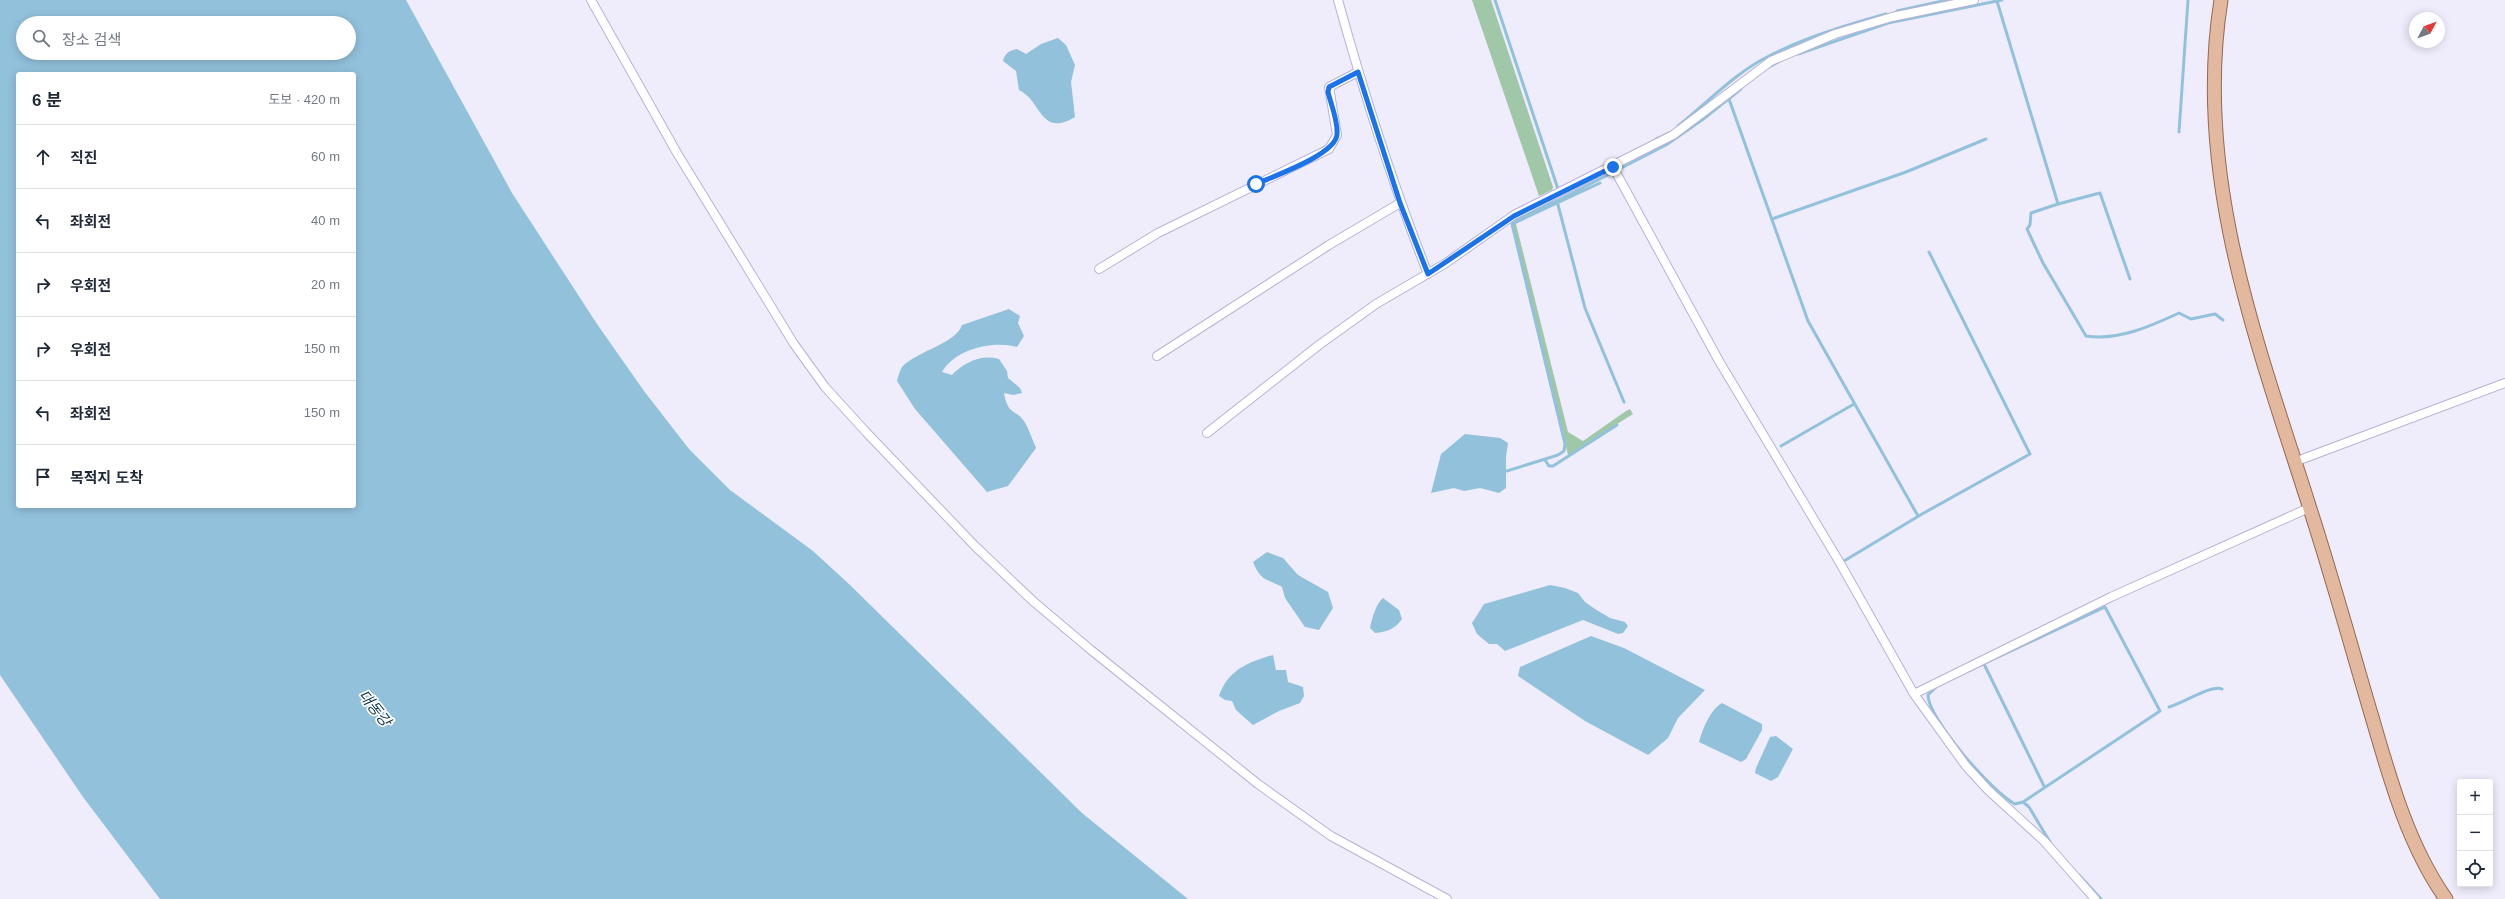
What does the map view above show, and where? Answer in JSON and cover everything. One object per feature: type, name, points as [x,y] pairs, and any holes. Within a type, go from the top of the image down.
[{"type":"main road","points":[[2221,0],[2214,78],[2220,178],[2231,246],[2266,369],[2311,507],[2390,782],[2418,850],[2446,899]]},
{"type":"street","points":[[591,0],[677,153],[794,344],[825,387],[866,432],[975,546],[1034,602],[1091,650],[1258,784],[1331,836],[1447,899]]},
{"type":"street","points":[[1338,0],[1358,72],[1400,203],[1428,274]]},
{"type":"street","points":[[1207,433],[1325,341],[1376,304],[1428,274],[1514,216],[1613,167],[1673,135],[1758,68],[1790,51],[1835,34],[1892,17],[1974,0]]},
{"type":"street","points":[[1099,269],[1158,234],[1329,149],[1337,135],[1328,92],[1329,87],[1358,72]]},
{"type":"street","points":[[1613,167],[1719,361],[1840,563],[1914,694],[1966,766],[1988,790],[2044,841],[2095,899]]},
{"type":"street","points":[[1157,356],[1329,245],[1400,203]]},
{"type":"street","points":[[2296,461],[2505,383]]},
{"type":"street","points":[[1914,694],[2111,597],[2311,507]]},
{"type":"green space","points":[[1472,0],[1491,0],[1553,187],[1552,190],[1539,196]]},
{"type":"green space","points":[[1556,202],[1556,204],[1514,223]]},
{"type":"green space","points":[[1513,224],[1516,224],[1568,432],[1583,441],[1626,411],[1630,409],[1633,414],[1568,455]]},
{"type":"water","name":"대동강","points":[[0,0],[406,0],[512,193],[597,324],[644,391],[689,449],[730,490],[813,551],[850,585],[1082,813],[1188,899],[160,899],[83,797],[0,675]]},
{"type":"water","points":[[1058,38],[1066,45],[1075,65],[1071,82],[1075,117],[1063,122],[1055,123],[1048,121],[1042,116],[1027,95],[1019,90],[1016,71],[1003,61],[1006,54],[1012,51],[1017,49],[1026,54],[1041,44]]},
{"type":"water","points":[[1009,309],[1020,316],[1018,323],[1024,336],[1017,347],[997,345],[975,348],[956,357],[942,372],[952,375],[962,366],[980,358],[999,359],[1007,371],[1008,378],[1020,388],[1022,393],[1013,395],[1004,393],[1010,409],[1024,421],[1036,448],[1008,486],[987,492],[915,409],[897,381],[902,367],[916,357],[952,337],[959,331],[962,325]]},
{"type":"water","points":[[1465,434],[1500,438],[1508,443],[1506,457],[1506,488],[1499,493],[1480,488],[1464,491],[1454,488],[1431,493],[1441,454]]},
{"type":"water","points":[[1267,552],[1283,558],[1298,575],[1328,592],[1333,608],[1319,630],[1305,627],[1285,598],[1282,587],[1264,578],[1259,573],[1253,562]]},
{"type":"water","points":[[1550,585],[1565,588],[1578,593],[1585,602],[1595,609],[1610,618],[1625,622],[1628,626],[1623,633],[1618,634],[1583,620],[1505,651],[1497,644],[1489,644],[1477,634],[1472,623],[1484,604]]},
{"type":"water","points":[[1383,598],[1399,610],[1402,619],[1397,625],[1390,629],[1375,633],[1370,628],[1376,607]]},
{"type":"water","points":[[1591,636],[1624,648],[1705,690],[1678,718],[1668,738],[1648,755],[1585,721],[1518,676],[1520,667]]},
{"type":"water","points":[[1273,655],[1276,670],[1286,670],[1288,682],[1303,687],[1304,696],[1300,703],[1279,711],[1253,725],[1236,710],[1232,701],[1225,700],[1219,696],[1223,687],[1233,673],[1247,664]]},
{"type":"water","points":[[1722,703],[1762,724],[1762,730],[1746,759],[1741,762],[1699,742],[1705,725],[1714,710]]},
{"type":"water","points":[[1776,736],[1793,749],[1778,777],[1771,781],[1755,773],[1770,737]]},
{"type":"waterway","points":[[1495,0],[1558,189],[1561,189]]},
{"type":"waterway","points":[[1897,11],[1947,0]]},
{"type":"waterway","points":[[1798,54],[1888,23],[2002,0]]},
{"type":"waterway","points":[[2179,132],[2188,0]]},
{"type":"waterway","points":[[1997,1],[2058,204],[2100,193],[2130,279]]},
{"type":"waterway","points":[[1678,126],[1733,79],[1769,56],[1812,37],[1886,14]]},
{"type":"waterway","points":[[1769,67],[1780,61]]},
{"type":"waterway","points":[[1507,471],[1558,455],[1564,451],[1565,444],[1512,224],[1524,215],[1557,201],[1666,145],[1702,120],[1741,89]]},
{"type":"waterway","points":[[1729,99],[1808,321],[1918,516]]},
{"type":"waterway","points":[[1656,139],[1669,133]]},
{"type":"waterway","points":[[1772,219],[1906,172],[1986,139]]},
{"type":"waterway","points":[[1512,224],[1600,183]]},
{"type":"waterway","points":[[1557,201],[1585,308],[1624,402]]},
{"type":"waterway","points":[[2058,204],[2031,213],[2030,225],[2027,229],[2043,263],[2086,336],[2098,337],[2122,334],[2157,323],[2179,313],[2191,319],[2215,314],[2223,320]]},
{"type":"waterway","points":[[1844,561],[1922,514],[2030,454],[1929,252]]},
{"type":"waterway","points":[[1781,446],[1854,404]]},
{"type":"waterway","points":[[1545,460],[1549,466],[1553,466],[1617,425]]},
{"type":"waterway","points":[[2105,607],[2160,711],[2023,802],[2015,804],[1992,786],[1963,754],[1938,721],[1928,695],[1938,685],[2105,607]]},
{"type":"waterway","points":[[1984,664],[2044,786]]},
{"type":"waterway","points":[[2169,707],[2211,689],[2222,689]]},
{"type":"waterway","points":[[2023,802],[2029,807],[2050,842]]},
{"type":"waterway","points":[[2079,875],[2101,899]]},
{"type":"route","points":[[1256,184],[1315,157],[1329,149],[1334,144],[1337,135],[1328,92],[1329,87],[1336,82],[1358,72],[1368,108],[1400,203],[1428,274],[1514,216],[1613,167]]}]
